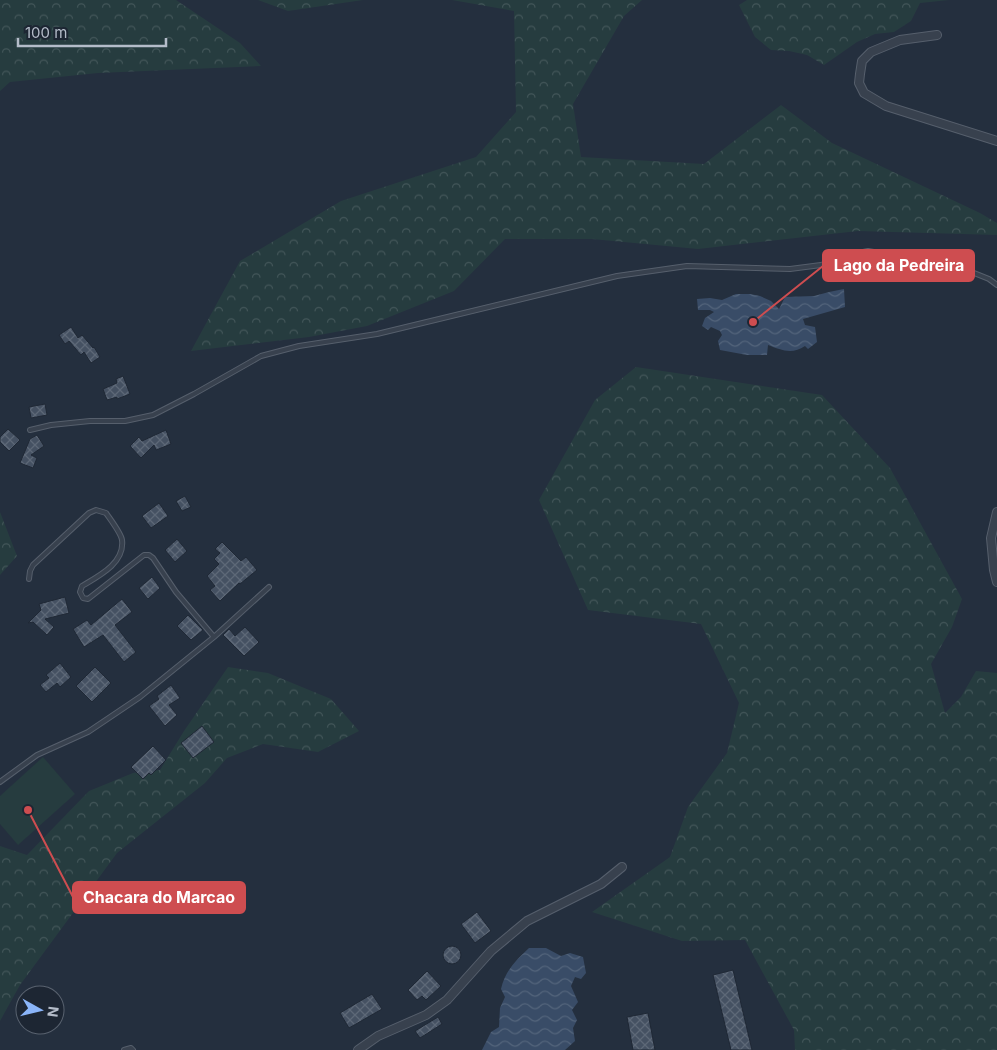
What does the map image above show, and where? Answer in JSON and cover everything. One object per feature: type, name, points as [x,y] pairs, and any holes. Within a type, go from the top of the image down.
[{"type":"street","points":[[937,34],[900,40],[872,52],[862,61],[859,83],[864,93],[886,106],[997,141]]},
{"type":"street","points":[[997,512],[991,538],[997,582]]},
{"type":"street","points":[[358,1050],[378,1036],[426,1014],[447,1000],[491,952],[527,921],[601,884],[622,867]]},
{"type":"lane","points":[[30,430],[51,425],[90,421],[125,421],[153,415],[261,356],[299,346],[377,334],[617,276],[687,266],[790,269],[821,266],[858,252],[868,251],[885,254],[937,270],[974,273],[988,279],[997,286]]},
{"type":"lane","points":[[29,578],[33,565],[89,513],[96,510],[106,512],[122,539],[121,552],[114,564],[98,577],[82,586],[80,592],[83,598],[88,599],[144,555],[149,555],[176,592],[214,637]]},
{"type":"lane","points":[[0,782],[37,755],[88,732],[140,697],[214,637],[269,587]]},
{"type":"lane","points":[[124,1050],[131,1048],[133,1050]]},
{"type":"green space","points":[[0,0],[176,0],[240,43],[261,66],[98,73],[10,82],[0,91]]},
{"type":"green space","points":[[258,0],[363,0],[288,11]]},
{"type":"green space","points":[[452,0],[642,0],[624,16],[573,104],[581,157],[704,164],[781,105],[832,143],[980,213],[997,223],[997,235],[858,231],[698,249],[592,239],[505,239],[454,291],[367,326],[309,337],[191,351],[240,261],[341,201],[476,157],[516,112],[514,11]]},
{"type":"green space","points":[[747,0],[949,0],[920,3],[911,21],[894,32],[875,34],[857,42],[824,65],[807,55],[771,50],[755,37],[739,5]]},
{"type":"green space","points":[[636,367],[822,395],[890,468],[962,599],[952,627],[931,664],[945,713],[961,697],[976,671],[997,673],[997,1050],[795,1050],[794,1030],[745,940],[682,941],[592,912],[670,857],[688,807],[727,753],[739,703],[701,624],[588,610],[539,500],[595,400]]},
{"type":"green space","points":[[0,512],[17,556],[0,575]]},
{"type":"green space","points":[[228,667],[268,673],[331,699],[359,731],[318,752],[263,744],[227,758],[205,783],[117,853],[20,985],[15,985],[15,994],[0,1021],[0,846],[27,855],[89,791],[133,773],[160,770]]},
{"type":"green space","points":[[43,757],[75,794],[18,845],[0,824],[0,796]]},
{"type":"water","points":[[844,289],[845,307],[803,319],[805,325],[815,327],[817,342],[808,349],[805,346],[791,351],[768,345],[767,355],[747,355],[720,350],[718,341],[722,335],[720,331],[711,327],[708,330],[702,326],[705,318],[714,312],[698,310],[697,299],[710,298],[722,300],[736,294],[750,294],[771,301],[779,309],[785,297],[814,296]]},
{"type":"water","points":[[529,948],[546,948],[561,956],[570,953],[583,957],[586,973],[581,979],[575,977],[571,986],[578,1002],[572,1010],[577,1020],[573,1028],[575,1041],[565,1050],[482,1050],[491,1032],[499,1027],[500,1008],[505,997],[501,989],[505,977],[515,962]]},
{"type":"building","points":[[71,327],[78,338],[82,335],[94,347],[100,357],[91,363],[84,352],[81,355],[69,341],[65,344],[59,335]]},
{"type":"building","points":[[123,376],[130,394],[117,399],[117,397],[107,400],[103,389],[117,383],[116,379]]},
{"type":"building","points":[[45,404],[47,415],[31,418],[29,407]]},
{"type":"building","points":[[8,429],[20,440],[9,451],[0,442],[0,437]]},
{"type":"building","points":[[166,430],[171,444],[156,450],[154,445],[141,458],[130,446],[139,437],[142,441]]},
{"type":"building","points":[[37,435],[44,446],[31,455],[37,458],[33,468],[20,463],[30,439]]},
{"type":"building","points":[[185,496],[191,507],[182,511],[176,501]]},
{"type":"building","points":[[159,503],[168,516],[151,528],[142,516]]},
{"type":"building","points":[[177,539],[187,551],[175,562],[165,550]]},
{"type":"building","points":[[222,542],[241,561],[246,557],[257,570],[239,583],[220,601],[210,590],[215,586],[207,576],[219,564],[214,559],[220,553],[215,549]]},
{"type":"building","points":[[152,577],[160,588],[148,599],[139,588]]},
{"type":"building","points":[[65,597],[69,613],[45,619],[54,627],[47,635],[33,622],[28,623],[41,610],[39,604]]},
{"type":"building","points":[[122,599],[132,612],[115,625],[136,652],[124,662],[103,635],[84,647],[73,629],[87,620],[91,625]]},
{"type":"building","points":[[188,615],[203,630],[191,640],[177,626]]},
{"type":"building","points":[[245,627],[259,642],[244,656],[223,635],[229,629],[235,636]]},
{"type":"building","points":[[60,663],[71,677],[60,687],[57,683],[46,692],[40,685],[49,678],[46,675]]},
{"type":"building","points":[[95,667],[111,683],[92,702],[76,686]]},
{"type":"building","points":[[171,685],[180,698],[169,705],[177,715],[165,726],[149,706],[159,699],[157,696]]},
{"type":"building","points":[[202,726],[214,742],[193,758],[181,743]]},
{"type":"building","points":[[153,746],[166,760],[151,775],[149,773],[143,779],[131,767]]},
{"type":"building","points":[[477,912],[491,931],[475,943],[461,924]]},
{"type":"building","points":[[448,946],[456,946],[461,951],[459,962],[448,964],[443,959],[443,951]]},
{"type":"building","points":[[733,970],[752,1050],[731,1050],[713,975]]},
{"type":"building","points":[[427,971],[441,986],[426,1000],[422,996],[417,1000],[408,990]]},
{"type":"building","points":[[372,994],[382,1009],[349,1028],[340,1013]]},
{"type":"building","points":[[648,1013],[655,1050],[633,1050],[627,1017]]},
{"type":"building","points":[[438,1017],[442,1024],[420,1038],[415,1031]]},
{"type":"place","name":"Lago da Pedreira","points":[[753,322]]},
{"type":"place","name":"Chacara do Marcao","points":[[28,810]]}]
